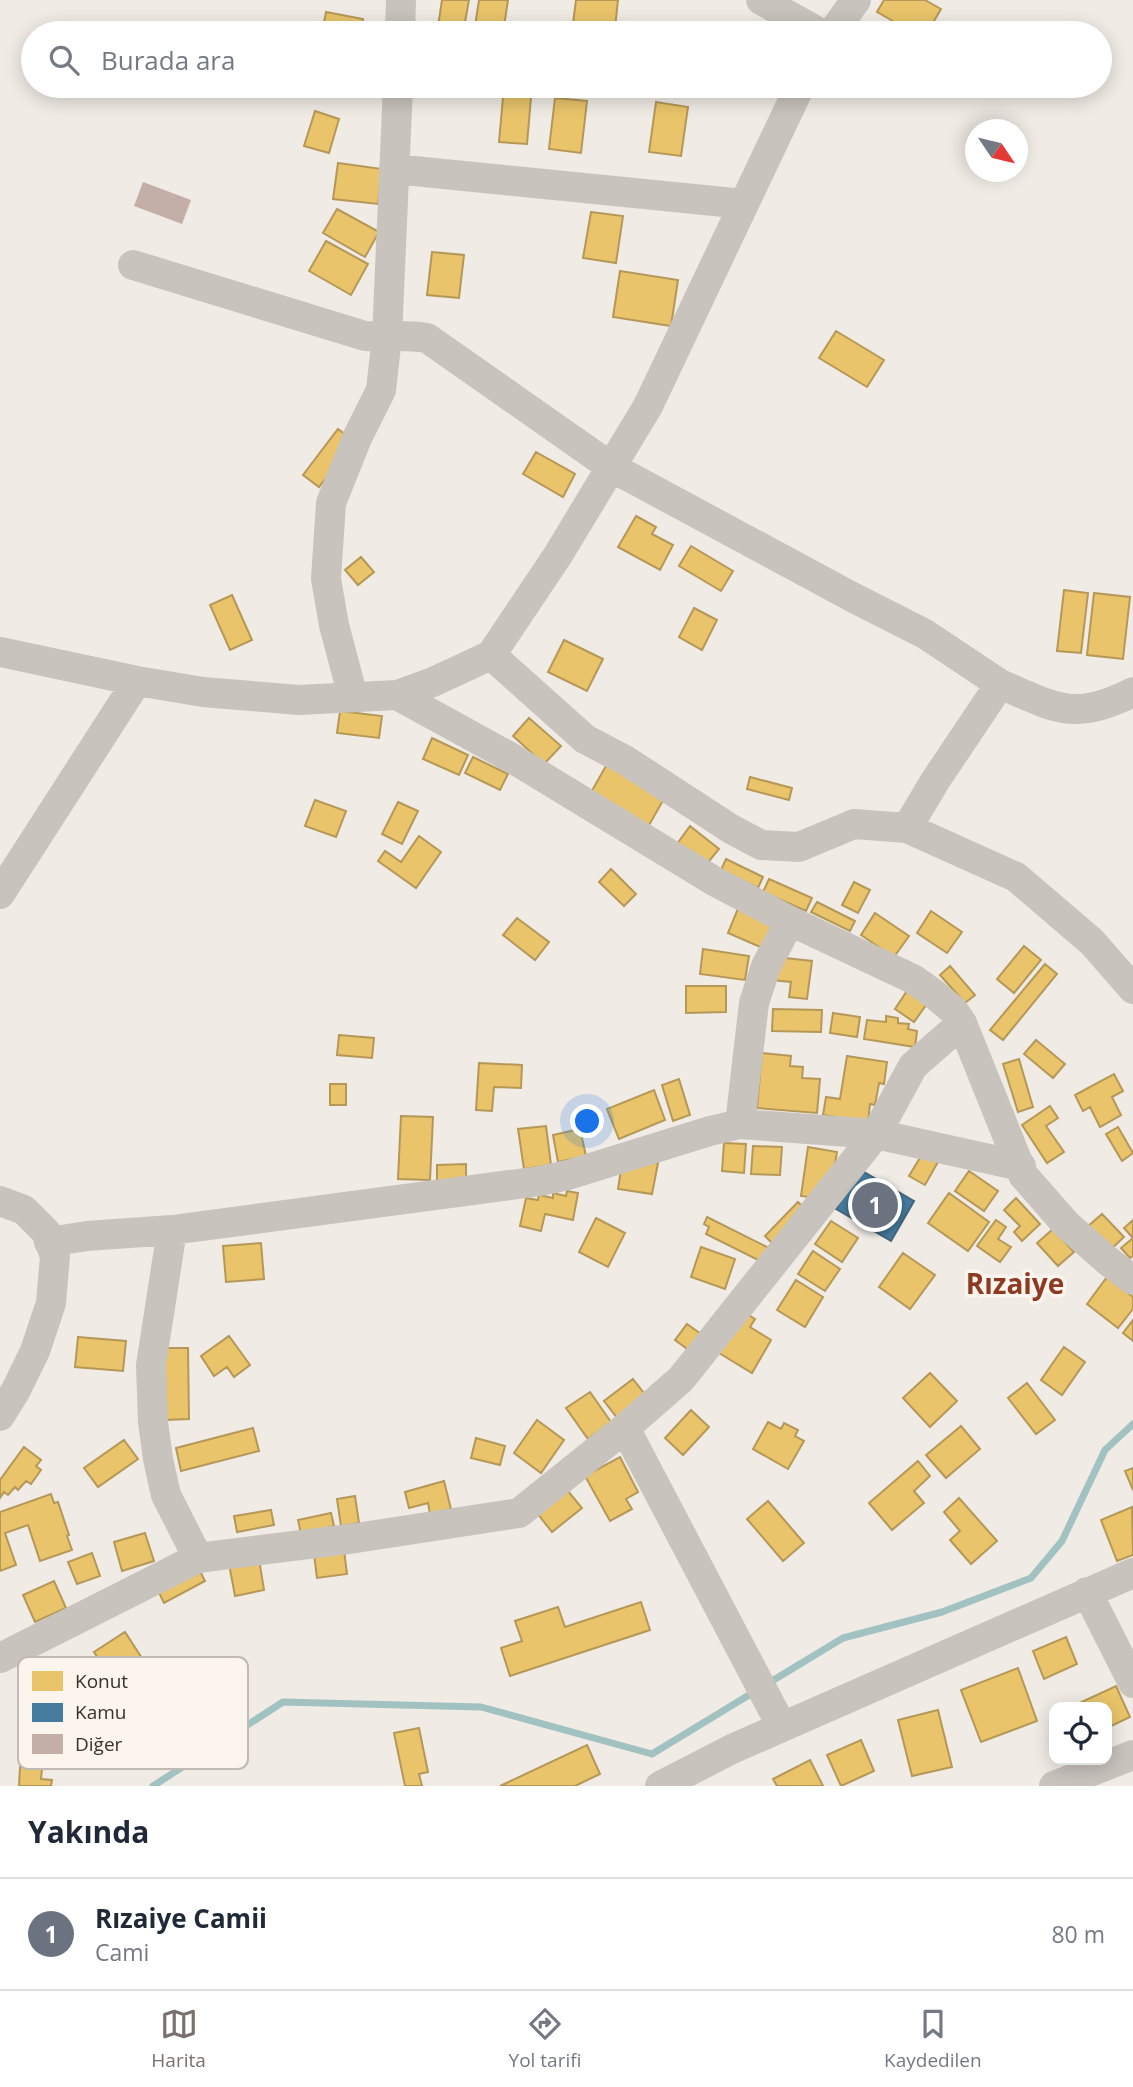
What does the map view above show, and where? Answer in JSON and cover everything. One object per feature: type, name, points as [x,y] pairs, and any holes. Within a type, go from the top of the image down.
[{"type":"street","points":[[400,21],[401,0]]},
{"type":"street","points":[[761,0],[799,21]]},
{"type":"street","points":[[841,21],[856,0]]},
{"type":"street","points":[[353,697],[334,625],[326,579],[331,503],[357,438],[381,390],[387,337],[397,98]]},
{"type":"street","points":[[0,652],[203,692],[299,700],[397,695],[492,655],[558,555],[648,406],[794,98]]},
{"type":"street","points":[[394,169],[744,204]]},
{"type":"street","points":[[133,265],[365,336],[410,335],[427,338],[611,467],[925,634],[1000,684],[1049,705],[1066,709],[1096,708],[1133,692]]},
{"type":"street","points":[[492,655],[585,740],[625,760],[731,829],[761,845],[799,847],[854,824],[907,828],[1017,877],[1092,942],[1133,989]]},
{"type":"street","points":[[0,894],[137,681]]},
{"type":"street","points":[[907,828],[1000,684]]},
{"type":"street","points":[[397,695],[510,757],[714,880],[790,921],[913,979],[934,994],[953,1010],[962,1023],[1023,1175],[1066,1224],[1133,1280]]},
{"type":"street","points":[[740,1124],[754,1003],[766,966],[790,921]]},
{"type":"street","points":[[0,1657],[198,1558],[356,1538],[519,1513],[681,1380],[876,1134],[913,1066],[962,1023]]},
{"type":"street","points":[[49,1242],[87,1236],[172,1230],[540,1181],[740,1124],[876,1134],[1021,1166]]},
{"type":"street","points":[[0,1201],[24,1210],[46,1232],[55,1256],[51,1303],[35,1351],[0,1416]]},
{"type":"street","points":[[172,1230],[151,1365],[153,1422],[166,1495],[198,1558]]},
{"type":"street","points":[[625,1428],[782,1727]]},
{"type":"street","points":[[660,1786],[732,1749],[1133,1573]]},
{"type":"street","points":[[1087,1592],[1133,1684]]},
{"type":"street","points":[[1054,1786],[1133,1755]]},
{"type":"building: Konut","points":[[442,0],[469,0],[465,21],[439,21]]},
{"type":"building: Konut","points":[[479,0],[508,0],[505,21],[476,21]]},
{"type":"building: Konut","points":[[576,0],[618,0],[616,21],[573,21]]},
{"type":"building: Konut","points":[[884,0],[925,0],[941,9],[934,21],[893,21],[877,12]]},
{"type":"building: Konut","points":[[326,12],[363,19],[363,21],[324,21]]},
{"type":"building: Konut","points":[[503,98],[531,98],[527,144],[499,142]]},
{"type":"building: Konut","points":[[555,98],[587,101],[581,153],[549,149]]},
{"type":"building: Konut","points":[[656,102],[688,107],[681,156],[649,152]]},
{"type":"building: Konut","points":[[315,111],[339,119],[329,153],[304,146]]},
{"type":"building: Konut","points":[[338,163],[382,169],[378,204],[333,199]]},
{"type":"building: Konut","points":[[337,209],[379,232],[365,257],[323,233]]},
{"type":"building: Konut","points":[[591,212],[623,216],[616,263],[583,258]]},
{"type":"building: Konut","points":[[326,241],[368,264],[351,295],[309,271]]},
{"type":"building: Konut","points":[[432,252],[464,255],[459,298],[427,295]]},
{"type":"building: Konut","points":[[620,271],[678,280],[671,326],[613,317]]},
{"type":"building: Konut","points":[[836,331],[884,360],[867,387],[819,358]]},
{"type":"building: Konut","points":[[338,429],[354,441],[319,487],[303,475]]},
{"type":"building: Konut","points":[[536,452],[575,474],[563,497],[523,474]]},
{"type":"building: Konut","points":[[636,516],[656,527],[652,534],[673,545],[660,570],[618,547]]},
{"type":"building: Konut","points":[[691,546],[733,571],[721,591],[679,566]]},
{"type":"building: Konut","points":[[361,557],[374,572],[358,585],[345,570]]},
{"type":"building: Konut","points":[[1064,590],[1088,593],[1081,653],[1057,651]]},
{"type":"building: Konut","points":[[1094,593],[1130,597],[1123,659],[1087,655]]},
{"type":"building: Konut","points":[[232,595],[252,640],[230,650],[210,605]]},
{"type":"building: Konut","points":[[694,608],[717,620],[702,650],[679,637]]},
{"type":"building: Konut","points":[[564,640],[603,659],[587,691],[548,672]]},
{"type":"building: Konut","points":[[340,711],[382,716],[379,738],[337,733]]},
{"type":"building: Konut","points":[[529,718],[561,746],[544,764],[513,736]]},
{"type":"building: Konut","points":[[432,738],[468,755],[459,775],[423,759]]},
{"type":"building: Konut","points":[[473,757],[508,774],[500,790],[465,773]]},
{"type":"building: Konut","points":[[607,764],[665,797],[648,827],[590,794]]},
{"type":"building: Konut","points":[[750,777],[792,788],[789,800],[747,789]]},
{"type":"building: Konut","points":[[315,800],[346,811],[336,837],[305,826]]},
{"type":"building: Konut","points":[[398,802],[418,811],[402,844],[382,834]]},
{"type":"building: Konut","points":[[690,826],[719,849],[705,866],[677,844]]},
{"type":"building: Konut","points":[[419,836],[441,852],[416,888],[378,861],[385,851],[401,862]]},
{"type":"building: Konut","points":[[726,859],[763,877],[758,888],[721,870]]},
{"type":"building: Konut","points":[[611,869],[636,894],[624,906],[599,882]]},
{"type":"building: Konut","points":[[769,879],[812,898],[806,911],[763,892]]},
{"type":"building: Konut","points":[[854,882],[870,890],[858,913],[842,905]]},
{"type":"building: Konut","points":[[817,902],[855,921],[850,931],[811,912]]},
{"type":"building: Konut","points":[[739,906],[779,923],[767,950],[728,933]]},
{"type":"building: Konut","points":[[931,911],[962,932],[947,953],[917,933]]},
{"type":"building: Konut","points":[[875,913],[909,936],[894,957],[861,935]]},
{"type":"building: Konut","points":[[517,918],[549,942],[535,960],[503,935]]},
{"type":"building: Konut","points":[[1024,946],[1041,960],[1014,993],[997,979]]},
{"type":"building: Konut","points":[[703,949],[749,956],[745,980],[700,974]]},
{"type":"building: Konut","points":[[776,957],[812,961],[807,999],[789,997],[791,982],[772,980]]},
{"type":"building: Konut","points":[[1045,964],[1057,974],[1003,1040],[990,1030]]},
{"type":"building: Konut","points":[[950,966],[975,995],[965,1003],[940,975]]},
{"type":"building: Konut","points":[[686,986],[726,986],[726,1012],[686,1013]]},
{"type":"building: Konut","points":[[909,988],[929,1001],[914,1022],[895,1009]]},
{"type":"building: Konut","points":[[773,1009],[822,1010],[821,1032],[772,1031]]},
{"type":"building: Konut","points":[[833,1013],[860,1017],[857,1037],[830,1033]]},
{"type":"building: Konut","points":[[886,1016],[898,1018],[898,1023],[909,1024],[908,1029],[917,1031],[915,1047],[864,1039],[867,1020],[886,1022]]},
{"type":"building: Konut","points":[[339,1035],[374,1038],[372,1058],[337,1055]]},
{"type":"building: Konut","points":[[1036,1040],[1065,1064],[1053,1078],[1024,1054]]},
{"type":"building: Konut","points":[[762,1053],[791,1056],[790,1066],[803,1067],[802,1078],[820,1079],[817,1113],[757,1108]]},
{"type":"building: Konut","points":[[847,1056],[887,1062],[884,1084],[879,1083],[875,1105],[870,1104],[868,1122],[823,1115],[826,1097],[840,1099]]},
{"type":"building: Konut","points":[[1019,1059],[1033,1107],[1018,1112],[1003,1064]]},
{"type":"building: Konut","points":[[479,1063],[522,1065],[521,1088],[494,1087],[492,1111],[476,1110]]},
{"type":"building: Konut","points":[[1114,1074],[1123,1091],[1112,1097],[1121,1115],[1100,1127],[1090,1107],[1083,1111],[1075,1095]]},
{"type":"building: Konut","points":[[679,1079],[690,1115],[673,1121],[662,1085]]},
{"type":"building: Konut","points":[[330,1084],[346,1084],[346,1105],[330,1105]]},
{"type":"building: Konut","points":[[654,1090],[665,1120],[619,1139],[607,1109]]},
{"type":"building: Konut","points":[[1050,1106],[1058,1118],[1046,1126],[1064,1152],[1047,1163],[1022,1125]]},
{"type":"building: Konut","points":[[401,1116],[433,1117],[430,1180],[398,1179]]},
{"type":"building: Konut","points":[[546,1126],[551,1165],[524,1169],[518,1129]]},
{"type":"building: Konut","points":[[1118,1127],[1133,1153],[1122,1161],[1106,1134]]},
{"type":"building: Konut","points":[[580,1129],[586,1156],[558,1162],[553,1135]]},
{"type":"building: Konut","points":[[724,1143],[746,1144],[744,1173],[722,1171]]},
{"type":"building: Konut","points":[[753,1146],[782,1147],[780,1175],[751,1174]]},
{"type":"building: Konut","points":[[808,1147],[837,1152],[834,1170],[815,1198],[801,1196]]},
{"type":"building: Konut","points":[[924,1151],[939,1160],[925,1185],[909,1176]]},
{"type":"building: Konut","points":[[622,1163],[658,1163],[652,1194],[618,1189]]},
{"type":"building: Konut","points":[[466,1164],[466,1182],[437,1182],[437,1165]]},
{"type":"building: Konut","points":[[969,1171],[998,1191],[984,1211],[955,1191]]},
{"type":"building: Konut","points":[[567,1191],[578,1193],[573,1220],[545,1214],[541,1231],[520,1226],[526,1198],[538,1200],[539,1195],[553,1198],[553,1193],[566,1196]]},
{"type":"building: Konut","points":[[949,1193],[989,1222],[968,1251],[928,1223]]},
{"type":"building: Konut","points":[[1016,1198],[1040,1224],[1022,1241],[1014,1232],[1020,1226],[1004,1210]]},
{"type":"building: Konut","points":[[798,1202],[803,1207],[774,1245],[765,1236]]},
{"type":"building: Konut","points":[[1102,1214],[1124,1237],[1109,1251],[1087,1227]]},
{"type":"building: Konut","points":[[707,1217],[769,1248],[762,1262],[706,1234],[709,1227],[704,1224]]},
{"type":"building: Konut","points":[[596,1218],[625,1233],[608,1267],[579,1252]]},
{"type":"building: Konut","points":[[996,1220],[1006,1227],[998,1239],[1011,1247],[1000,1262],[977,1246]]},
{"type":"building: Konut","points":[[1133,1220],[1133,1238],[1124,1228]]},
{"type":"building: Konut","points":[[831,1221],[858,1238],[842,1262],[815,1244]]},
{"type":"building: Konut","points":[[1053,1229],[1074,1252],[1058,1266],[1037,1243]]},
{"type":"building: Konut","points":[[1133,1238],[1133,1256],[1130,1258],[1121,1248]]},
{"type":"building: Konut","points":[[261,1243],[264,1279],[226,1282],[223,1246]]},
{"type":"building: Konut","points":[[701,1247],[735,1259],[725,1289],[691,1277]]},
{"type":"building: Konut","points":[[813,1251],[840,1269],[825,1291],[798,1274]]},
{"type":"building: Konut","points":[[903,1253],[935,1275],[910,1309],[879,1287]]},
{"type":"building: Konut","points":[[1107,1277],[1133,1297],[1133,1309],[1118,1328],[1087,1304]]},
{"type":"building: Konut","points":[[796,1280],[823,1297],[805,1327],[777,1310]]},
{"type":"building: Konut","points":[[744,1312],[755,1319],[750,1327],[771,1340],[752,1373],[719,1353]]},
{"type":"building: Konut","points":[[1133,1320],[1133,1341],[1123,1333]]},
{"type":"building: Konut","points":[[687,1324],[701,1334],[690,1351],[675,1340]]},
{"type":"building: Konut","points":[[229,1336],[250,1365],[234,1377],[227,1367],[214,1376],[201,1356]]},
{"type":"building: Konut","points":[[78,1337],[126,1341],[123,1371],[75,1367]]},
{"type":"building: Konut","points":[[1064,1347],[1085,1362],[1062,1395],[1041,1380]]},
{"type":"building: Konut","points":[[164,1348],[188,1348],[189,1419],[165,1420]]},
{"type":"building: Konut","points":[[930,1373],[957,1401],[930,1427],[903,1398]]},
{"type":"building: Konut","points":[[633,1379],[647,1397],[618,1419],[604,1401]]},
{"type":"building: Konut","points":[[1027,1383],[1055,1420],[1036,1434],[1008,1398]]},
{"type":"building: Konut","points":[[590,1392],[611,1422],[588,1439],[566,1408]]},
{"type":"building: Konut","points":[[691,1410],[709,1427],[683,1455],[665,1438]]},
{"type":"building: Konut","points":[[537,1420],[564,1440],[541,1473],[514,1453]]},
{"type":"building: Konut","points":[[768,1422],[781,1429],[784,1423],[798,1430],[795,1436],[804,1441],[788,1469],[753,1449]]},
{"type":"building: Konut","points":[[961,1426],[980,1449],[946,1478],[926,1455]]},
{"type":"building: Konut","points":[[253,1428],[259,1451],[181,1471],[176,1448]]},
{"type":"building: Konut","points":[[476,1438],[505,1446],[500,1465],[471,1458]]},
{"type":"building: Konut","points":[[124,1440],[138,1459],[98,1487],[84,1468]]},
{"type":"building: Konut","points":[[24,1447],[41,1460],[36,1466],[41,1470],[31,1484],[26,1481],[18,1490],[15,1487],[8,1495],[4,1492],[0,1498],[0,1480]]},
{"type":"building: Konut","points":[[620,1457],[638,1492],[626,1499],[632,1509],[610,1521],[585,1476]]},
{"type":"building: Konut","points":[[918,1461],[930,1476],[914,1491],[924,1503],[892,1530],[869,1503]]},
{"type":"building: Konut","points":[[1133,1468],[1133,1490],[1125,1471]]},
{"type":"building: Konut","points":[[444,1481],[451,1509],[430,1514],[428,1503],[409,1508],[405,1492]]},
{"type":"building: Konut","points":[[563,1485],[582,1508],[552,1532],[533,1508]]},
{"type":"building: Konut","points":[[51,1494],[54,1503],[58,1502],[72,1550],[40,1561],[28,1525],[5,1533],[16,1565],[0,1571],[0,1512]]},
{"type":"building: Konut","points":[[355,1496],[359,1523],[341,1526],[337,1499]]},
{"type":"building: Konut","points":[[959,1498],[997,1541],[971,1564],[950,1540],[960,1531],[944,1512]]},
{"type":"building: Konut","points":[[768,1501],[804,1543],[783,1561],[747,1519]]},
{"type":"building: Konut","points":[[1132,1507],[1133,1555],[1117,1561],[1101,1520]]},
{"type":"building: Konut","points":[[271,1510],[274,1525],[237,1532],[234,1516]]},
{"type":"building: Konut","points":[[331,1513],[334,1526],[301,1534],[298,1520]]},
{"type":"building: Konut","points":[[145,1533],[154,1561],[122,1571],[114,1542]]},
{"type":"building: Konut","points":[[344,1550],[347,1574],[317,1578],[314,1554]]},
{"type":"building: Konut","points":[[92,1553],[100,1576],[77,1584],[68,1562]]},
{"type":"building: Konut","points":[[259,1559],[264,1590],[235,1596],[229,1564]]},
{"type":"building: Konut","points":[[198,1567],[205,1581],[164,1603],[157,1589]]},
{"type":"building: Konut","points":[[54,1581],[66,1608],[35,1622],[23,1595]]},
{"type":"building: Konut","points":[[641,1602],[650,1630],[510,1676],[501,1648],[522,1641],[515,1621],[558,1607],[565,1627]]},
{"type":"building: Konut","points":[[125,1632],[141,1657],[97,1657],[94,1652]]},
{"type":"building: Konut","points":[[1066,1637],[1077,1664],[1044,1679],[1033,1651]]},
{"type":"building: Konut","points":[[1018,1668],[1037,1721],[981,1742],[961,1690]]},
{"type":"building: Konut","points":[[1116,1686],[1130,1717],[1112,1726],[1112,1702],[1082,1702]]},
{"type":"building: Konut","points":[[938,1710],[952,1767],[912,1776],[898,1720]]},
{"type":"building: Konut","points":[[419,1728],[428,1772],[419,1774],[422,1786],[405,1786],[394,1733]]},
{"type":"building: Konut","points":[[861,1740],[874,1771],[841,1786],[827,1755]]},
{"type":"building: Konut","points":[[587,1745],[600,1774],[575,1786],[500,1786]]},
{"type":"building: Konut","points":[[810,1760],[823,1786],[777,1786],[773,1779]]},
{"type":"building: Konut","points":[[20,1769],[42,1769],[41,1779],[52,1780],[51,1786],[19,1786]]},
{"type":"building: Kamu","points":[[859,1169],[914,1201],[891,1241],[836,1209]]},
{"type":"building: Diğer","points":[[143,182],[191,200],[182,224],[134,206]]},
{"type":"waterway","points":[[767,1684],[843,1638],[942,1612],[1031,1578],[1062,1541],[1105,1450],[1133,1424]]},
{"type":"waterway","points":[[248,1725],[283,1702],[481,1707],[652,1754],[754,1692]]},
{"type":"waterway","points":[[153,1786],[179,1769]]},
{"type":"place","name":"Rızaiye Camii","points":[[875,1205]]},
{"type":"district","name":"Rızaiye","points":[[1015,1283]]}]
